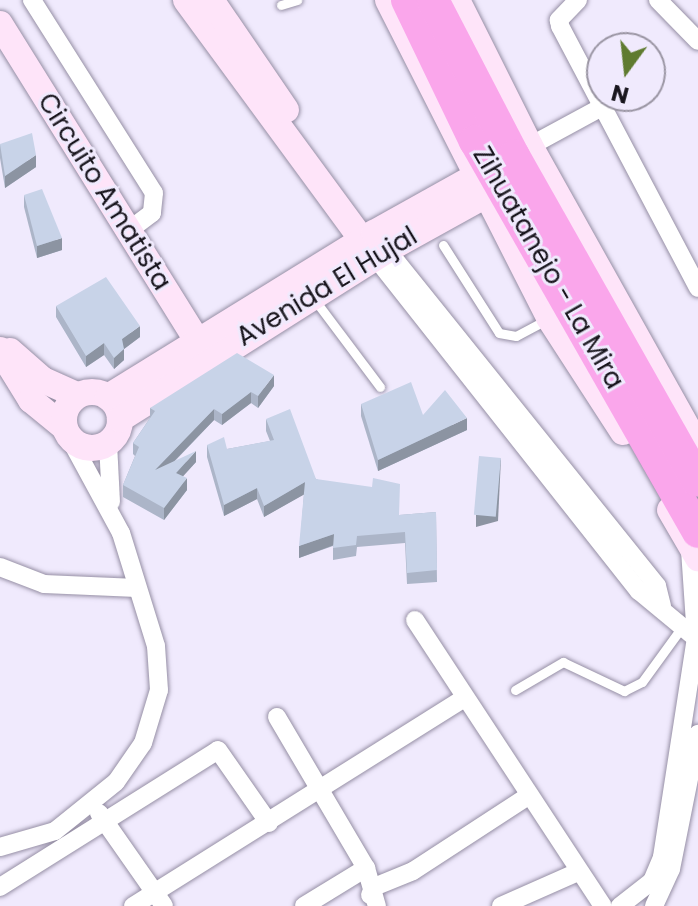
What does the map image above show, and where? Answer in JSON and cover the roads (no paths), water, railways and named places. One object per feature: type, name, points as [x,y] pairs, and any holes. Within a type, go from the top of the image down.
[{"type":"highway","name":"Zihuatanejo - La Mira","points":[[407,0],[698,481]]},
{"type":"highway","name":"Zihuatanejo - La Mira","points":[[433,0],[508,171],[695,546]]},
{"type":"street","points":[[32,0],[154,193],[152,213],[128,231]]},
{"type":"street","points":[[186,0],[268,100],[374,245],[639,591],[662,606],[692,635]]},
{"type":"street","points":[[211,0],[268,100]]},
{"type":"street","points":[[388,0],[508,171],[690,413],[698,446]]},
{"type":"street","points":[[457,0],[549,318],[608,405],[695,546],[692,635],[662,857],[652,881],[620,906]]},
{"type":"street","points":[[578,0],[559,20],[586,78]]},
{"type":"street","points":[[663,1],[698,41]]},
{"type":"street","name":"Circuito Amatista","points":[[0,24],[203,351]]},
{"type":"street","points":[[508,171],[594,112]]},
{"type":"street","points":[[602,112],[698,288]]},
{"type":"street","name":"Avenida El Hujal","points":[[114,408],[374,245],[508,171]]},
{"type":"street","name":"Avenida El Hujal","points":[[203,351],[312,296],[374,245]]},
{"type":"street","points":[[0,339],[43,380],[114,408],[108,443],[114,516]]},
{"type":"street","points":[[0,350],[31,400],[82,447],[108,443]]},
{"type":"street","points":[[0,847],[55,831],[93,804],[116,782],[143,743],[159,690],[156,646],[114,516],[67,433],[67,406],[76,395]]},
{"type":"street","points":[[0,567],[44,584],[137,588]]},
{"type":"street","points":[[415,620],[603,906]]},
{"type":"street","points":[[133,906],[160,899],[317,791],[465,698]]},
{"type":"street","points":[[277,717],[317,791],[366,868],[375,897]]},
{"type":"street","points":[[654,906],[671,869],[698,734]]},
{"type":"street","points":[[0,887],[218,750],[269,823]]},
{"type":"street","points":[[364,906],[528,796]]},
{"type":"street","points":[[93,804],[160,899]]},
{"type":"street","points":[[304,906],[366,868]]},
{"type":"street","points":[[501,906],[578,872]]},
{"type":"lane","points":[[281,5],[297,0]]},
{"type":"lane","points":[[443,245],[499,333],[516,336],[549,318]]},
{"type":"lane","points":[[312,296],[380,387]]},
{"type":"lane","points":[[515,690],[563,662],[624,691],[642,682],[692,635]]}]
